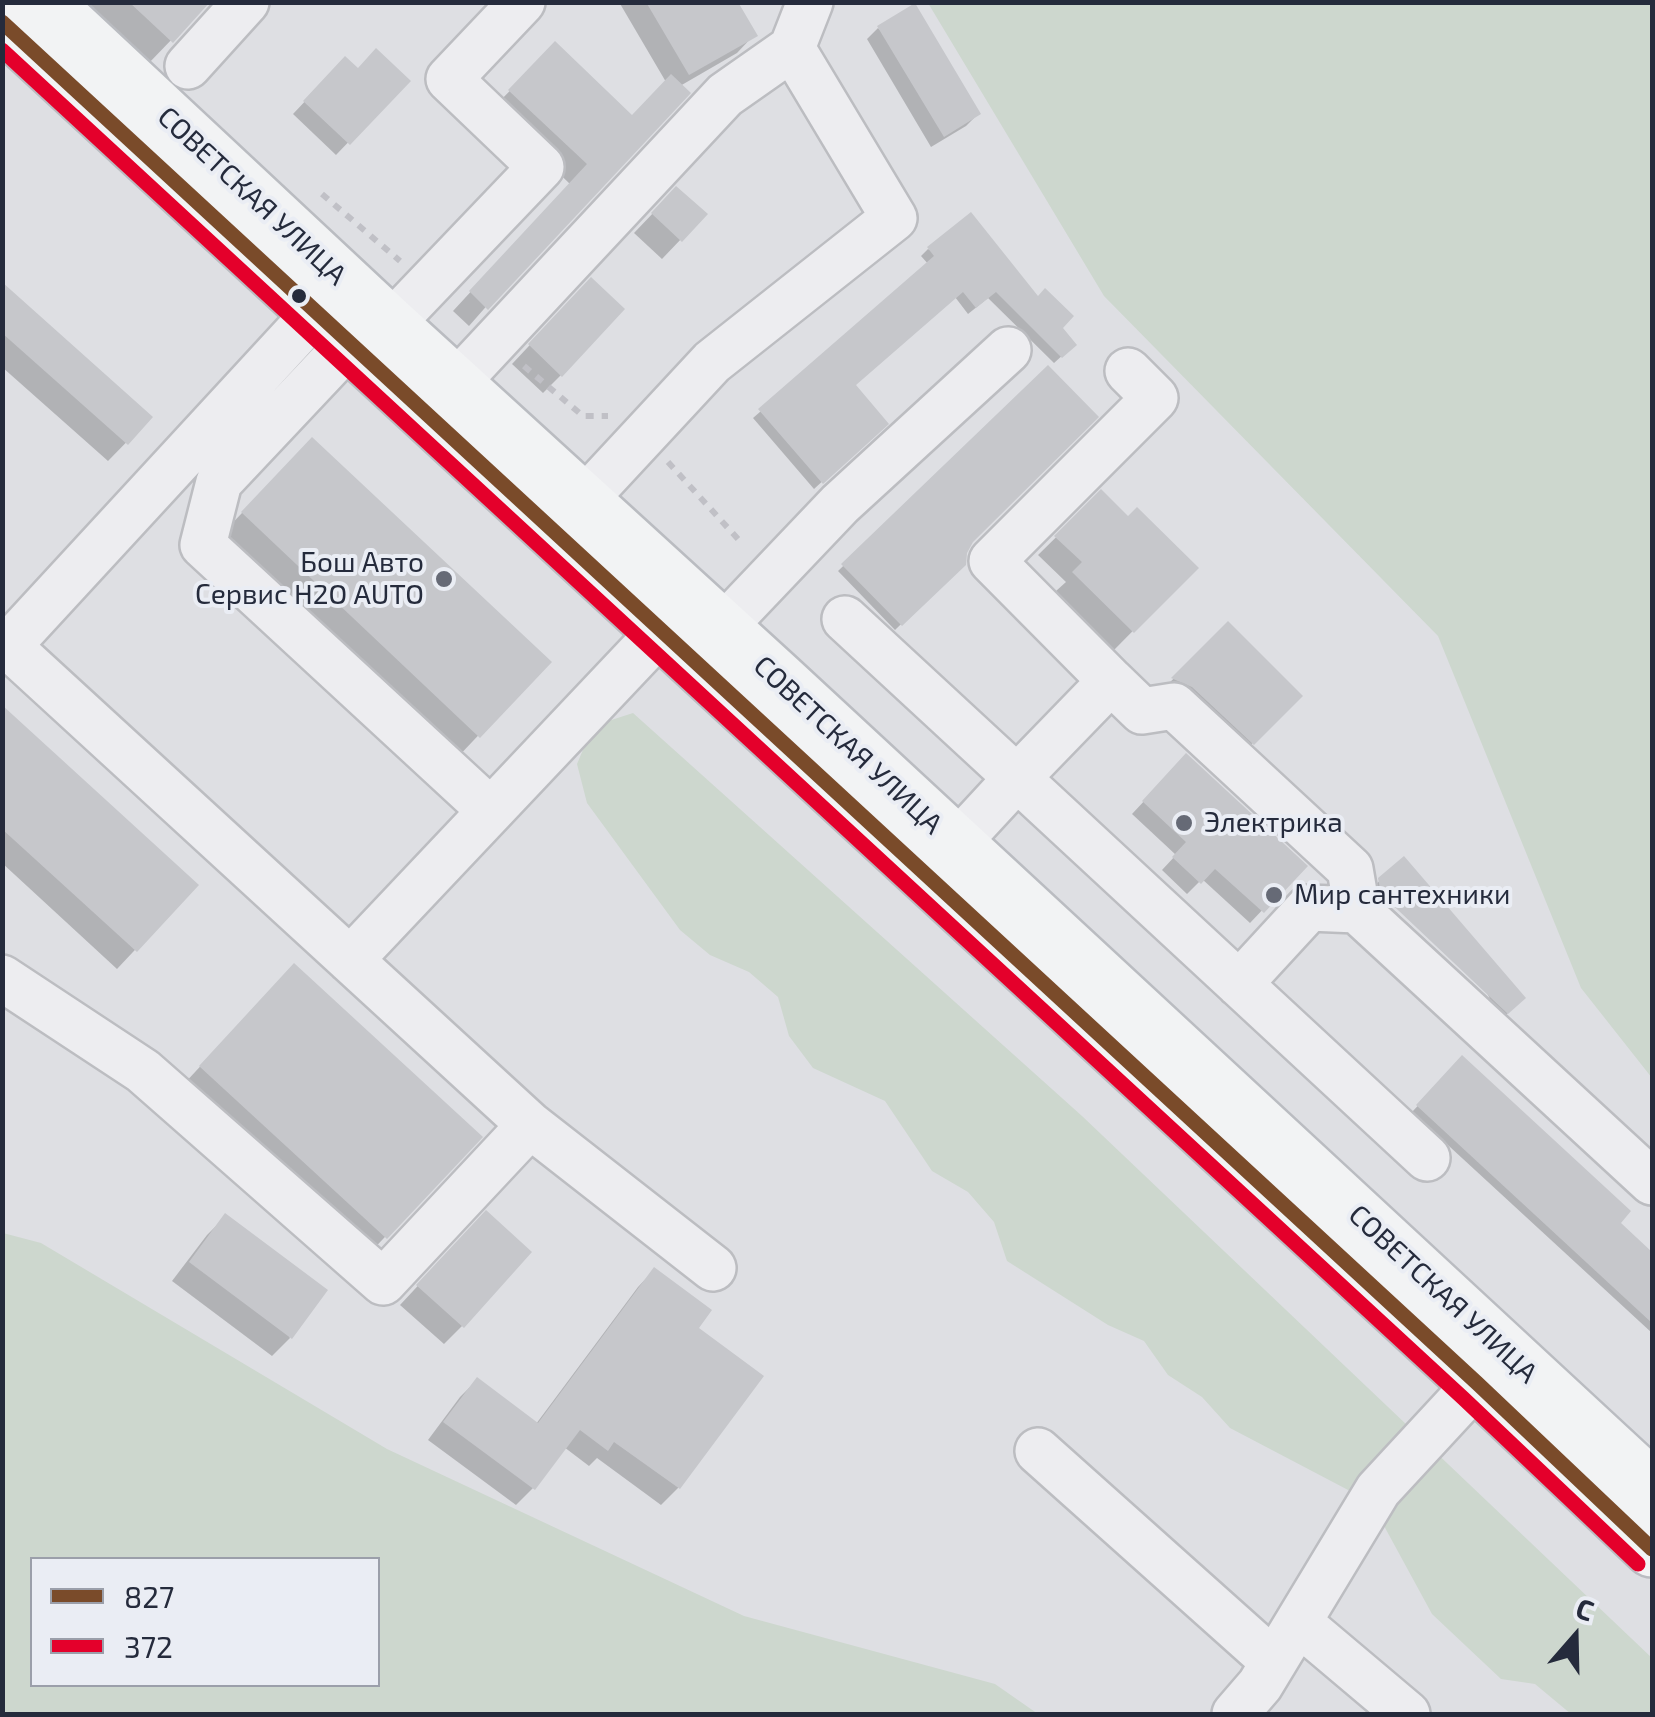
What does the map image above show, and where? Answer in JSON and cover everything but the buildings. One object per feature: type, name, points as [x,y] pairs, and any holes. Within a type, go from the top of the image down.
[{"type":"main road","name":"СОВЕТСКАЯ УЛИЦА","points":[[44,2],[351,327],[661,631],[1652,1549]]},
{"type":"main road","name":"СОВЕТСКАЯ УЛИЦА","points":[[2,22],[351,327],[455,384],[1652,1488]]},
{"type":"lane","points":[[188,66],[246,2]]},
{"type":"lane","points":[[522,2],[449,79],[540,167],[428,285],[351,327],[5,645],[530,1125],[713,1268]]},
{"type":"lane","points":[[455,384],[724,95],[792,48],[810,2]]},
{"type":"lane","points":[[582,502],[712,362],[894,218],[792,48]]},
{"type":"lane","points":[[351,327],[218,482],[204,545],[491,811]]},
{"type":"lane","points":[[722,628],[840,504],[1008,350]]},
{"type":"lane","points":[[1128,371],[1155,398],[992,561],[1142,711],[1174,706],[1350,868],[1357,910],[1652,1182]]},
{"type":"lane","points":[[845,619],[1427,1158]]},
{"type":"lane","points":[[350,960],[661,631]]},
{"type":"lane","points":[[956,844],[1111,680]]},
{"type":"lane","points":[[1240,984],[1309,908],[1357,910]]},
{"type":"lane","points":[[2,978],[142,1071],[384,1282],[530,1125]]},
{"type":"lane","points":[[1235,1714],[1260,1686],[1378,1490],[1477,1383]]},
{"type":"lane","points":[[1038,1450],[1274,1662]]},
{"type":"lane","points":[[1298,1622],[1407,1714]]},
{"type":"path","points":[[311,184],[428,285]]},
{"type":"path","points":[[495,342],[583,416],[614,416]]},
{"type":"path","points":[[664,458],[738,539]]},
{"type":"shaded area","points":[[928,3],[1652,3],[1652,1078],[1581,988],[1438,636],[1104,296]]},
{"type":"shaded area","points":[[633,713],[1082,1116],[1652,1658],[1652,1714],[1571,1714],[1535,1684],[1501,1679],[1432,1614],[1371,1502],[1230,1428],[1202,1397],[1168,1375],[1144,1341],[1108,1325],[1007,1261],[994,1222],[968,1192],[932,1171],[885,1101],[813,1068],[789,1036],[778,997],[749,972],[710,955],[680,930],[587,803],[577,764],[593,726]]},
{"type":"shaded area","points":[[3,1233],[41,1243],[387,1449],[744,1616],[995,1684],[1038,1714],[3,1714]]},
{"type":"transit line","name":"827","points":[[2,22],[1652,1549]]},
{"type":"transit line","name":"372","points":[[2,50],[1638,1564]]},
{"type":"place","name":"Бош Авто Сервис H2O AUTO","points":[[444,579]]},
{"type":"place","name":"Электрика","points":[[1184,823]]},
{"type":"place","name":"Мир сантехники","points":[[1274,895]]}]
